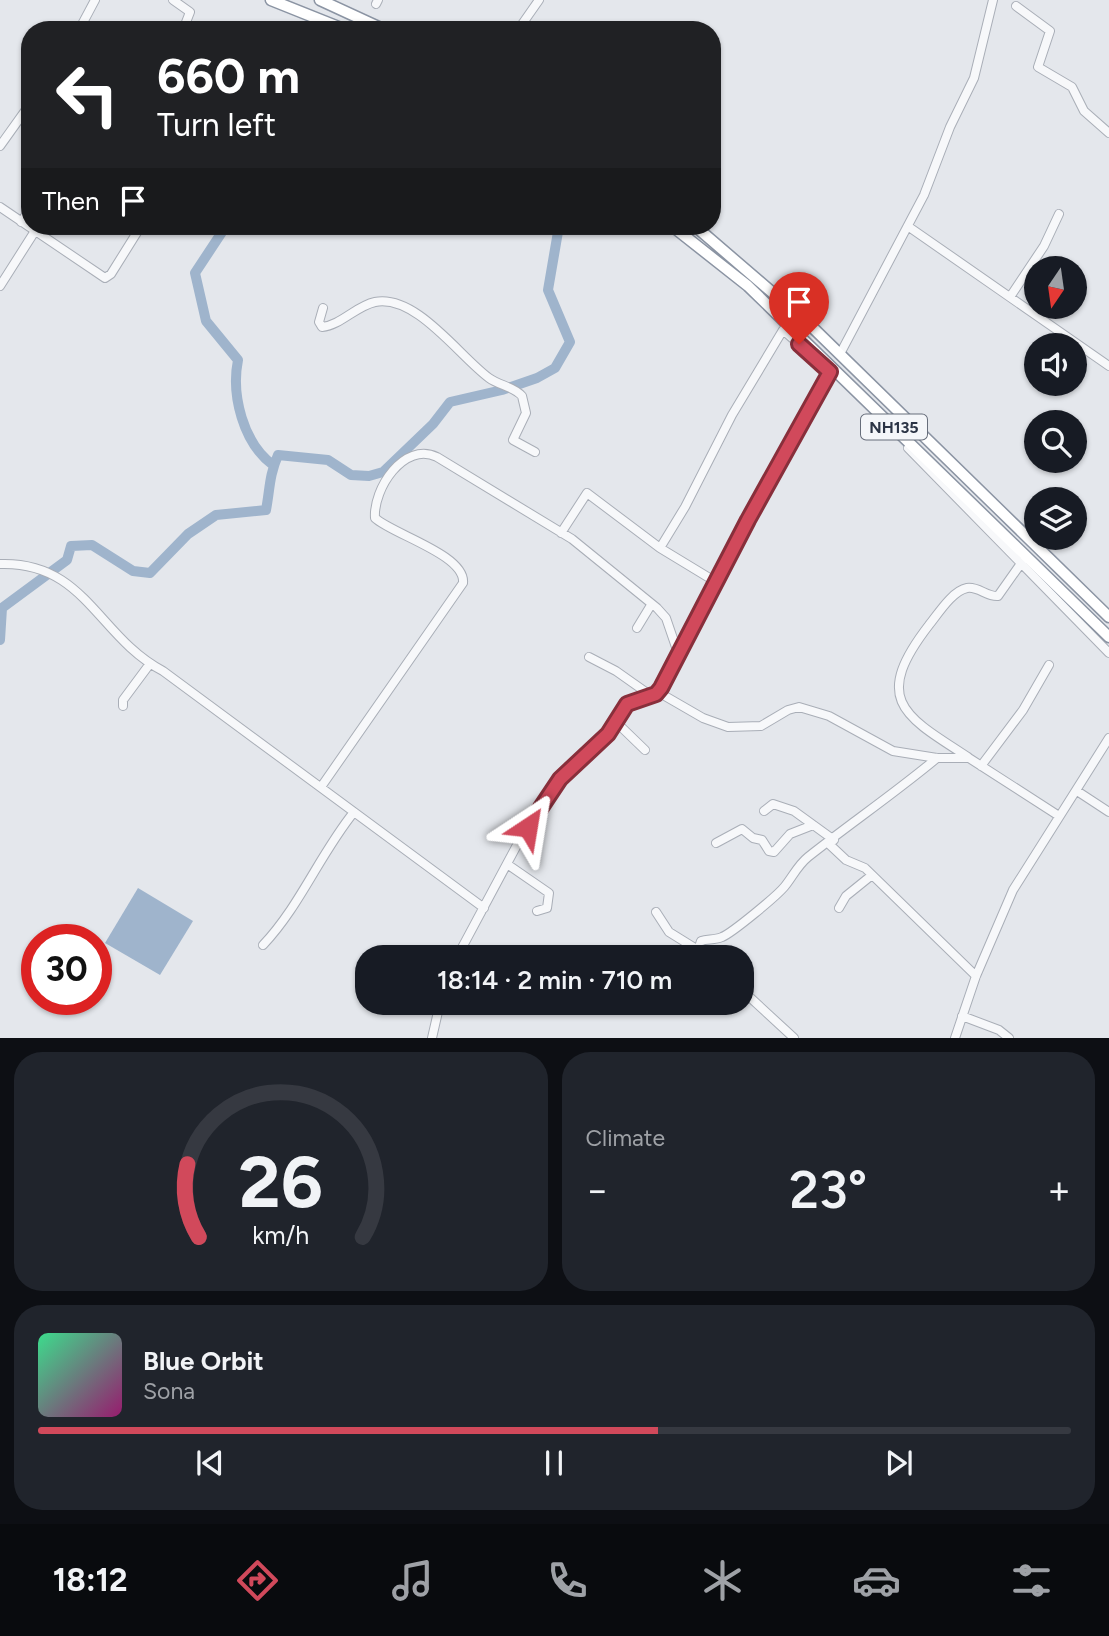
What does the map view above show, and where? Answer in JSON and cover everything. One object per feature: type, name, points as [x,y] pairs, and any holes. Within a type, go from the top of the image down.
[{"type":"highway","points":[[271,0],[324,21]]},
{"type":"highway","points":[[320,0],[366,21]]},
{"type":"highway","name":"NH135","points":[[683,235],[757,293],[1109,637]]},
{"type":"highway","name":"NH135","points":[[705,235],[840,354],[1109,617]]},
{"type":"street","points":[[84,21],[95,0]]},
{"type":"street","points":[[173,0],[190,12],[186,21]]},
{"type":"street","points":[[524,21],[539,0]]},
{"type":"street","points":[[840,354],[909,227],[974,78],[993,0]]},
{"type":"street","points":[[1016,6],[1050,32],[1038,67],[1072,88],[1084,111],[1109,133]]},
{"type":"street","points":[[0,146],[21,117]]},
{"type":"street","points":[[0,207],[21,222]]},
{"type":"street","points":[[1010,297],[1044,246],[1059,214]]},
{"type":"street","points":[[909,227],[1107,360]]},
{"type":"street","points":[[0,286],[32,235]]},
{"type":"street","points":[[41,235],[106,278],[135,235]]},
{"type":"street","points":[[323,308],[319,321],[322,327],[331,326],[342,317],[376,302],[409,307],[425,323],[436,328],[479,370],[516,389],[522,396],[526,413],[513,440],[535,452]]},
{"type":"street","points":[[660,548],[702,475],[732,415],[783,330],[830,372],[1022,562],[1109,653]]},
{"type":"street","points":[[464,945],[507,864],[560,779],[608,734],[627,704],[654,694],[830,372]]},
{"type":"street","points":[[321,787],[458,595],[463,583],[459,569],[375,518],[384,484],[394,469],[415,454],[430,454],[486,484],[517,508],[561,533],[666,618],[678,653]]},
{"type":"street","points":[[561,533],[585,493],[660,548],[716,582]]},
{"type":"street","points":[[1022,562],[998,596],[972,588],[953,597],[921,635],[901,671],[900,700],[911,717],[1059,816]]},
{"type":"street","points":[[0,564],[49,572],[70,586],[136,656],[163,671],[484,908]]},
{"type":"street","points":[[637,628],[651,605]]},
{"type":"street","points":[[589,657],[654,694],[719,725],[751,729],[799,707],[819,712],[893,751],[937,758],[969,758]]},
{"type":"street","points":[[123,706],[123,699],[149,665]]},
{"type":"street","points":[[981,766],[1023,710],[1049,665]]},
{"type":"street","points":[[616,722],[645,750]]},
{"type":"street","points":[[955,1038],[976,976],[1013,890],[1109,737]]},
{"type":"street","points":[[700,945],[701,941],[725,936],[769,902],[802,863],[832,842],[853,821],[892,796],[937,758]]},
{"type":"street","points":[[1077,791],[1109,812]]},
{"type":"street","points":[[764,811],[773,804],[788,808],[813,825],[832,842],[846,860],[860,865],[872,875],[976,976]]},
{"type":"street","points":[[263,946],[281,926],[336,835],[354,811]]},
{"type":"street","points":[[716,843],[742,829],[754,838],[762,840],[769,850],[774,852],[790,834],[813,825]]},
{"type":"street","points":[[507,864],[549,893],[547,908],[537,911]]},
{"type":"street","points":[[839,908],[846,896],[872,875]]},
{"type":"street","points":[[656,912],[668,932],[690,945]]},
{"type":"street","points":[[754,1001],[793,1038]]},
{"type":"street","points":[[432,1038],[437,1015]]},
{"type":"street","points":[[962,1016],[1007,1035]]},
{"type":"water","points":[[138,888],[193,921],[160,975],[112,947],[112,931]]},
{"type":"waterway","points":[[220,235],[195,273],[206,321],[238,360],[236,388],[242,417],[254,444],[273,465]]},
{"type":"waterway","points":[[0,640],[2,608],[67,560],[71,546],[92,545],[133,571],[150,573],[188,534],[216,515],[266,510],[271,476],[278,455],[328,460],[351,475],[369,476],[383,472],[433,424],[450,402],[502,390],[537,378],[555,368],[570,342],[548,290],[557,235]]},
{"type":"route","points":[[528,827],[560,779],[608,734],[627,704],[659,692],[748,520],[830,372],[799,344]]}]
